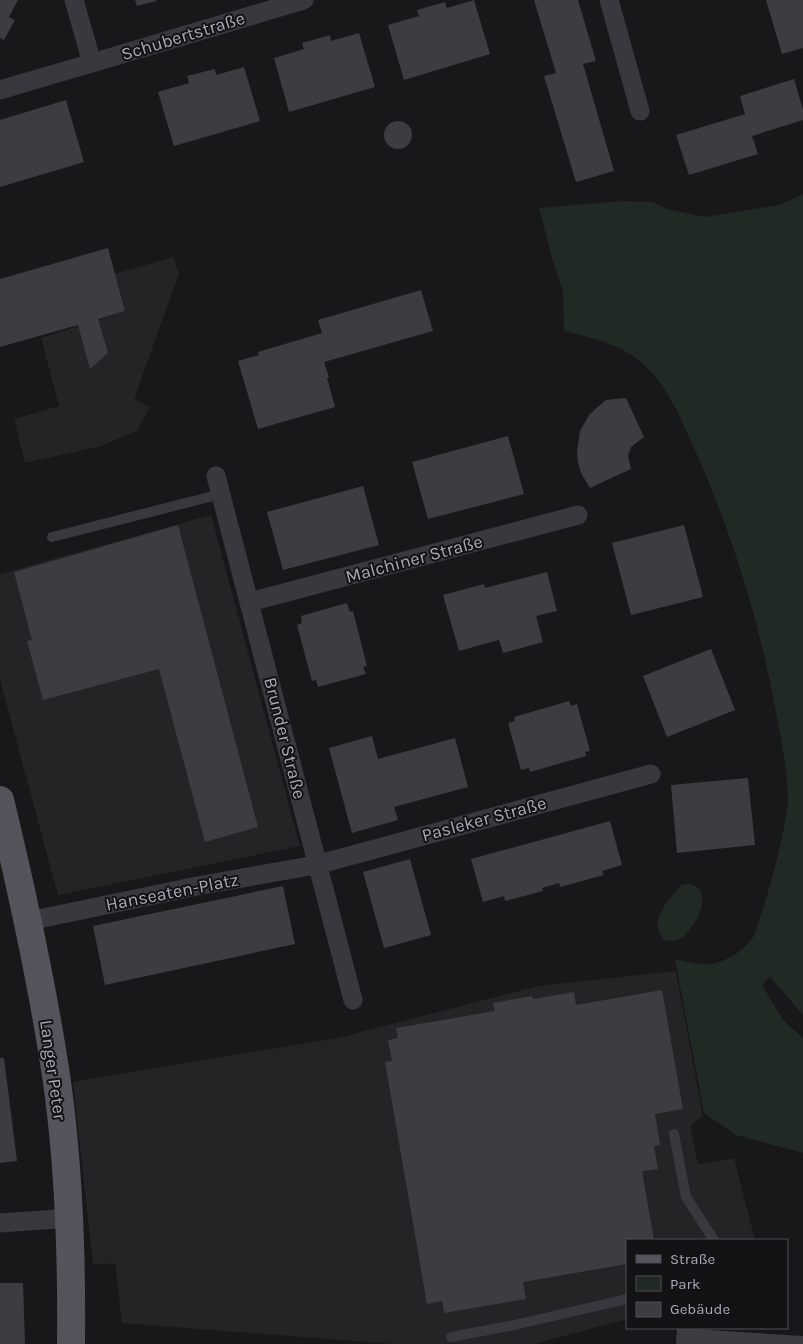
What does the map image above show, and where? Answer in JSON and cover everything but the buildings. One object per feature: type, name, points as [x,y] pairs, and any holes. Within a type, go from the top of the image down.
[{"type":"main road","name":"Langer Peter","points":[[0,800],[29,921],[56,1076],[70,1218],[72,1263],[71,1344]]},
{"type":"street","points":[[74,0],[92,63]]},
{"type":"street","name":"Schubertstraße","points":[[0,90],[304,0]]},
{"type":"street","points":[[609,0],[640,111]]},
{"type":"street","name":"Brunder Straße","points":[[219,485],[316,865],[353,1000]]},
{"type":"street","name":"Malchiner Straße","points":[[250,602],[578,515]]},
{"type":"street","name":"Pasleker Straße","points":[[316,865],[651,774]]},
{"type":"street","name":"Hanseaten-Platz","points":[[29,921],[197,886],[316,865]]},
{"type":"street","points":[[0,1223],[70,1218]]},
{"type":"lane","points":[[52,537],[219,485]]},
{"type":"lane","points":[[674,1134],[686,1197],[713,1239]]},
{"type":"lane","points":[[451,1337],[510,1326],[626,1299]]},
{"type":"shaded area","points":[[173,257],[179,273],[134,399],[150,407],[137,431],[101,446],[25,463],[14,419],[59,406],[41,338],[125,311],[115,274]]},
{"type":"shaded area","points":[[211,515],[300,846],[58,895],[0,680],[0,574]]},
{"type":"shaded area","points":[[676,971],[703,1116],[690,1126],[698,1164],[734,1158],[755,1239],[626,1239],[626,1319],[534,1344],[393,1344],[122,1323],[115,1263],[93,1265],[73,1082],[338,1038],[538,986]]},
{"type":"green space","points":[[803,194],[803,1015],[770,977],[762,985],[783,1020],[803,1038],[803,1153],[736,1135],[704,1113],[675,959],[703,964],[717,963],[736,954],[746,946],[754,936],[775,868],[788,804],[788,791],[781,738],[763,649],[754,615],[721,513],[679,415],[668,395],[638,359],[608,343],[564,331],[563,291],[553,262],[539,208],[623,201],[653,202],[666,209],[705,217],[779,205]]},
{"type":"green space","points":[[688,884],[700,889],[703,899],[700,911],[695,922],[683,937],[675,941],[664,940],[659,933],[658,926],[658,918],[661,911],[681,885]]}]
